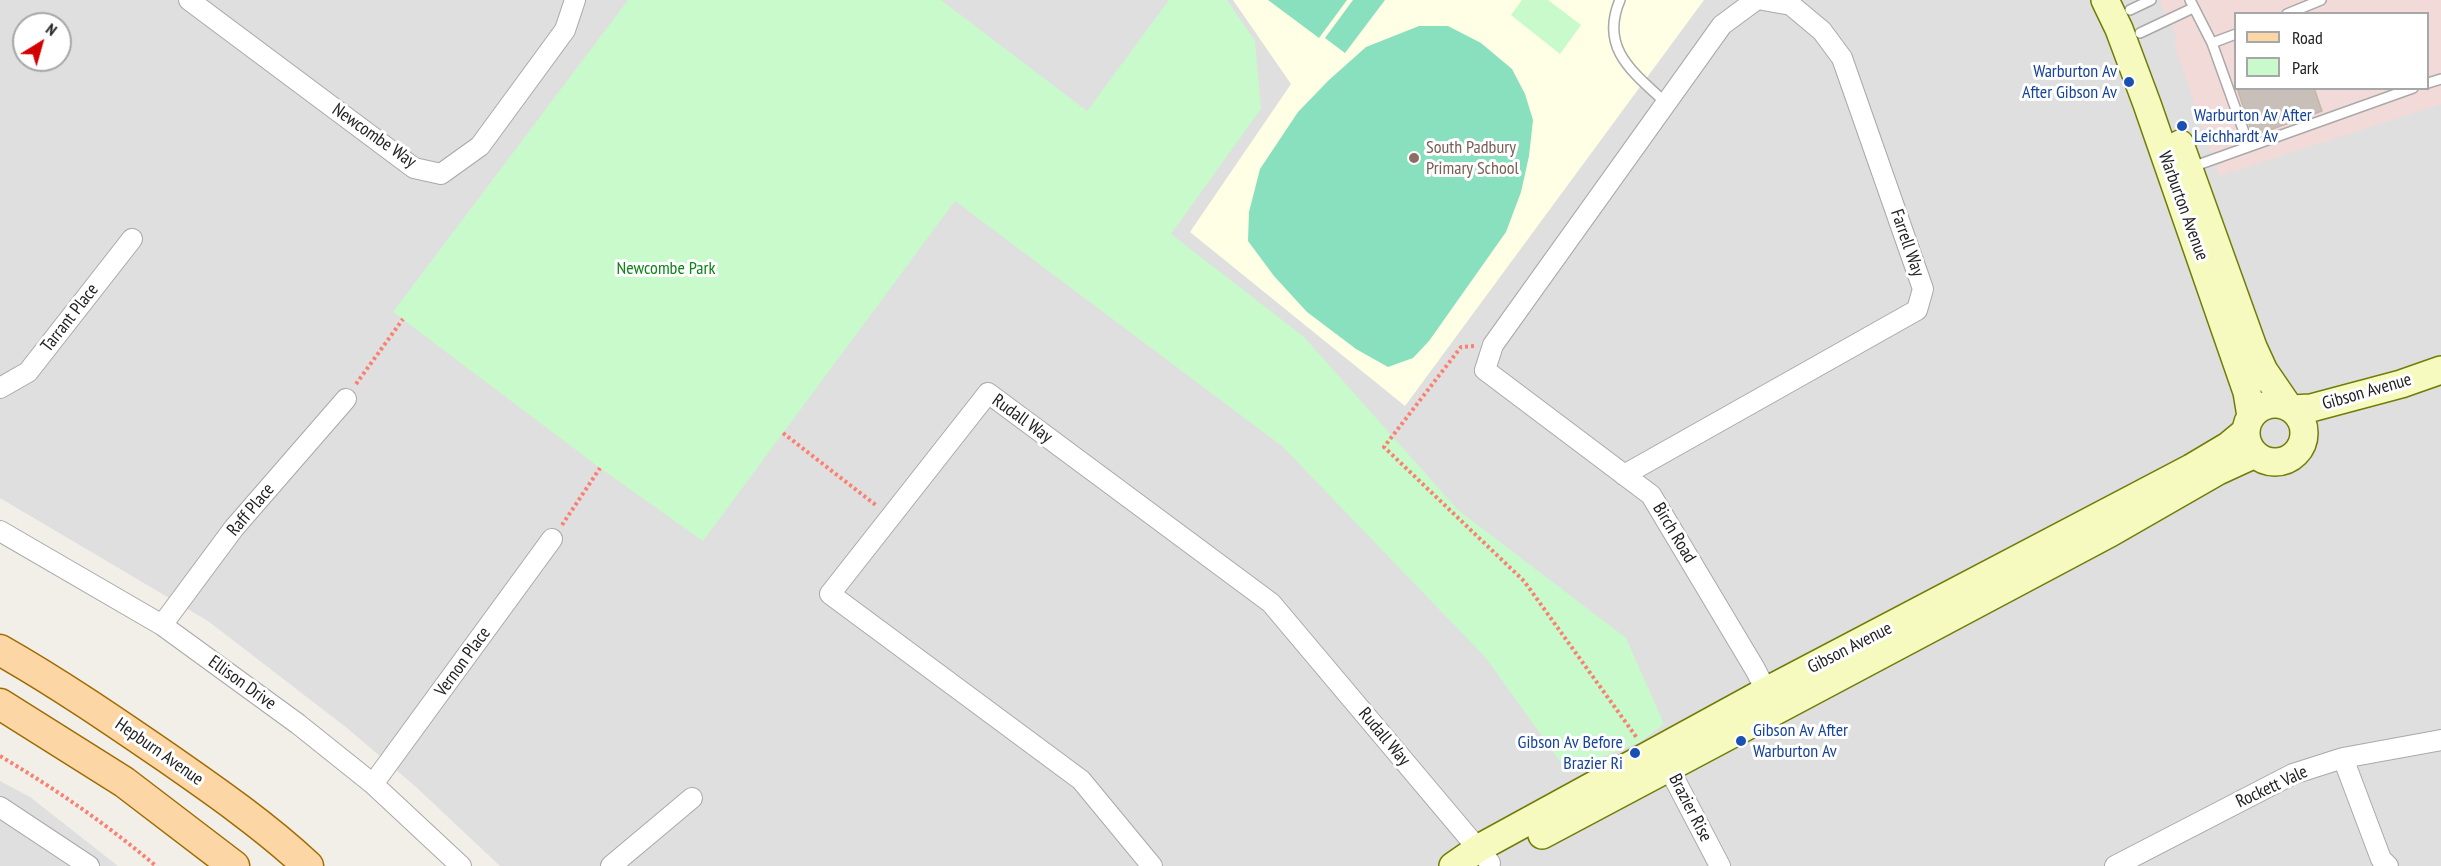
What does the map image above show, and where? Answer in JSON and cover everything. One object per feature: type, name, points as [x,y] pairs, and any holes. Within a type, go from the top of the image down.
[{"type":"main road","name":"Warburton Avenue","points":[[2105,0],[2139,83],[2247,392],[2251,434]]},
{"type":"main road","name":"Warburton Avenue","points":[[2137,11],[2188,168],[2253,347],[2264,371],[2290,408]]},
{"type":"main road","name":"Gibson Avenue","points":[[2290,408],[2320,406],[2401,384],[2441,370]]},
{"type":"main road","name":"Gibson Avenue","points":[[2305,433],[2338,418],[2441,385]]},
{"type":"main road","points":[[2272,404],[2290,408],[2299,416],[2305,433],[2299,451],[2283,461],[2263,460],[2251,434],[2264,406],[2272,404]]},
{"type":"main road","name":"Gibson Avenue","points":[[1453,866],[1485,859],[1656,753],[1771,701],[2118,528],[2218,471],[2251,434]]},
{"type":"main road","name":"Hepburn Avenue","points":[[0,651],[111,718],[212,790],[290,849],[308,866]]},
{"type":"main road","points":[[0,704],[124,782],[234,866]]},
{"type":"street","name":"Newcombe Way","points":[[189,0],[414,168],[441,174],[480,146],[565,30],[575,0]]},
{"type":"street","name":"Farrell Way","points":[[1493,345],[1722,25],[1753,1],[1791,4],[1822,31],[1842,58],[1923,289],[1917,310],[1624,475]]},
{"type":"street","name":"Tarrant Place","points":[[0,388],[28,372],[132,239]]},
{"type":"street","name":"Birch Road","points":[[1493,345],[1485,370],[1652,495],[1771,701]]},
{"type":"street","name":"Rudall Way","points":[[1152,866],[1081,780],[830,594],[988,393],[1271,603],[1485,859]]},
{"type":"street","name":"Raff Place","points":[[162,625],[234,528],[346,399]]},
{"type":"street","name":"Ellison Drive","points":[[0,531],[162,625],[298,724],[374,784],[461,866]]},
{"type":"street","name":"Vernon Place","points":[[374,784],[552,539]]},
{"type":"street","name":"Rockett Vale","points":[[2115,866],[2293,774],[2343,758],[2441,740]]},
{"type":"street","name":"Brazier Rise","points":[[1656,753],[1720,866]]},
{"type":"street","points":[[2343,758],[2380,859],[2388,866]]},
{"type":"street","points":[[611,866],[692,798]]},
{"type":"street","points":[[0,807],[89,866]]},
{"type":"lane","points":[[1620,0],[1614,15],[1614,39],[1624,62],[1666,103]]},
{"type":"lane","points":[[2292,12],[2321,0]]},
{"type":"lane","points":[[2137,11],[2191,4],[2212,43],[2249,146]]},
{"type":"lane","points":[[2212,43],[2234,34]]},
{"type":"lane","points":[[2188,168],[2407,90]]},
{"type":"path","points":[[346,399],[403,319]]},
{"type":"path","points":[[1493,345],[1461,347],[1384,447],[1524,581],[1656,753]]},
{"type":"path","points":[[783,433],[891,517]]},
{"type":"path","points":[[552,539],[600,468]]},
{"type":"path","points":[[0,756],[54,788],[110,827],[156,866]]},
{"type":"shaded area","points":[[0,0],[2441,0],[2441,866],[500,866],[416,787],[347,728],[208,621],[0,498]]},
{"type":"shaded area","name":"South Padbury Primary School","points":[[1233,0],[1704,0],[1405,406],[1190,232],[1291,84]]},
{"type":"shaded area","points":[[2159,0],[2441,0],[2441,104],[2219,176],[2175,47],[2176,35]]},
{"type":"shaded area","points":[[0,781],[30,797],[118,866],[0,866]]},
{"type":"green space","name":"Newcombe Park","points":[[628,0],[941,0],[1087,111],[1169,0],[1227,0],[1255,41],[1261,109],[1171,234],[1304,337],[1458,510],[1626,638],[1664,724],[1640,742],[1567,771],[1486,658],[1282,446],[955,201],[703,541],[600,468],[393,312]]},
{"type":"green space","points":[[1268,0],[1347,0],[1319,38]]},
{"type":"green space","points":[[1353,0],[1385,0],[1345,53],[1325,38]]},
{"type":"green space","points":[[1522,0],[1548,0],[1581,25],[1560,54],[1511,15]]},
{"type":"green space","points":[[1419,26],[1448,26],[1481,43],[1512,69],[1525,94],[1533,120],[1529,156],[1521,192],[1506,232],[1429,341],[1413,358],[1388,367],[1356,349],[1307,312],[1274,276],[1248,241],[1249,212],[1260,169],[1298,112],[1366,47]]},
{"type":"building","points":[[2238,90],[2315,90],[2322,111],[2253,136]]},
{"type":"place","name":"Warburton Av After Gibson Av","points":[[2129,82]]},
{"type":"place","name":"Warburton Av After Leichhardt Av","points":[[2182,126]]},
{"type":"place","name":"South Padbury Primary School","points":[[1414,158]]},
{"type":"place","name":"Gibson Av After Warburton Av","points":[[1741,741]]},
{"type":"place","name":"Gibson Av Before Brazier Ri","points":[[1635,753]]}]
